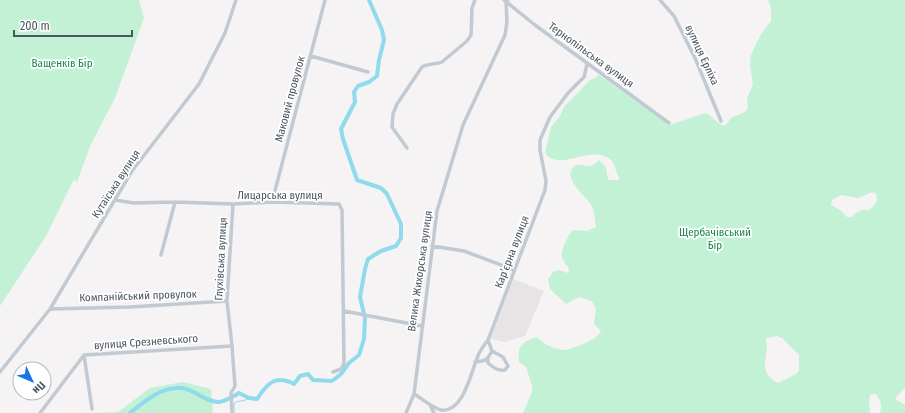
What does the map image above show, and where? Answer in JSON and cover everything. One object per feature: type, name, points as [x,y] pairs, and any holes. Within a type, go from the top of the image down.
[{"type":"street","name":"Кутаїська вулиця","points":[[0,372],[50,309],[132,171],[199,84],[225,33],[236,0]]},
{"type":"street","name":"Маковий провулок","points":[[272,202],[325,0]]},
{"type":"street","points":[[407,148],[392,127],[393,114],[397,104],[422,67],[427,64],[437,64],[442,62],[467,41],[470,35],[472,8],[475,0]]},
{"type":"street","name":"вулиця Ерліха","points":[[660,0],[674,16],[721,121]]},
{"type":"street","name":"Тернопільська вулиця","points":[[506,1],[587,64],[669,123]]},
{"type":"street","name":"Велика Жихорська вулиця","points":[[406,413],[414,394],[437,211],[463,125],[505,35],[507,22],[506,1]]},
{"type":"street","points":[[311,56],[368,72]]},
{"type":"street","name":"Кар’єрна вулиця","points":[[414,394],[425,400],[430,405],[442,410],[453,409],[461,402],[478,354],[488,340],[546,190],[540,140],[550,117],[568,93],[584,77],[587,64]]},
{"type":"street","name":"Лицарська вулиця","points":[[115,200],[134,203],[175,202],[233,204],[272,202],[338,204],[342,210],[344,364],[341,369],[333,372]]},
{"type":"street","points":[[161,255],[175,202]]},
{"type":"street","name":"Глухівська вулиця","points":[[232,413],[231,393],[235,386],[232,346],[226,301],[233,204]]},
{"type":"street","points":[[432,246],[464,251],[514,270]]},
{"type":"street","name":"Компанійський провулок","points":[[50,309],[130,307],[226,301]]},
{"type":"street","points":[[344,311],[367,314],[422,326]]},
{"type":"street","points":[[488,340],[492,351],[503,357],[508,366],[505,370],[501,371],[488,363],[488,358]]},
{"type":"street","name":"вулиця Срезневського","points":[[40,413],[84,355],[232,346]]},
{"type":"street","points":[[475,362],[484,361],[488,358],[492,351]]},
{"type":"street","points":[[84,355],[92,409]]},
{"type":"street","points":[[430,405],[434,413]]},
{"type":"shaded area","points":[[513,279],[544,291],[525,336],[505,342],[490,339]]},
{"type":"green space","name":"Ващенків Бір","points":[[0,0],[139,0],[144,18],[115,98],[90,146],[77,182],[74,179],[46,236],[0,306]]},
{"type":"green space","name":"Щербачівський Бір","points":[[768,0],[905,0],[905,388],[895,399],[905,405],[905,413],[880,413],[881,403],[876,394],[871,394],[869,399],[870,413],[523,413],[532,392],[532,386],[526,367],[519,362],[519,352],[522,345],[536,337],[549,346],[565,350],[590,340],[601,331],[594,324],[596,309],[592,301],[579,297],[566,304],[550,289],[548,279],[554,271],[559,270],[568,273],[569,269],[562,257],[562,254],[565,242],[573,230],[587,231],[596,227],[592,207],[589,201],[572,181],[571,171],[577,165],[591,166],[599,160],[606,167],[609,180],[619,180],[613,162],[603,156],[585,156],[567,160],[551,158],[545,153],[551,127],[560,116],[564,107],[589,81],[599,75],[670,125],[705,113],[725,126],[731,118],[745,112],[748,108],[747,99],[753,84],[750,65],[751,55],[761,34],[771,21],[771,7]],"holes":[[[872,192],[876,194],[877,197],[874,205],[869,210],[859,211],[852,217],[847,217],[840,210],[831,205],[832,200],[841,195],[858,198]],[[777,336],[782,338],[799,355],[799,370],[796,374],[778,383],[767,374],[765,368],[767,345],[766,338]]]},
{"type":"green space","points":[[183,382],[211,389],[213,413],[86,413],[118,412],[150,388]]},
{"type":"waterway","points":[[130,413],[157,393],[169,389],[188,389],[209,400],[219,402],[227,400],[239,393],[249,398],[257,399],[264,389],[272,382],[282,380],[294,384],[300,376],[308,374],[313,380],[332,381],[341,374],[349,363],[359,355],[364,339],[365,318],[360,297],[368,259],[381,251],[396,246],[401,238],[401,224],[387,194],[381,188],[357,180],[341,129],[355,102],[354,92],[358,86],[369,82],[377,76],[384,40],[382,30],[369,0]]},
{"type":"waterway","points":[[234,413],[234,403],[249,398]]}]
